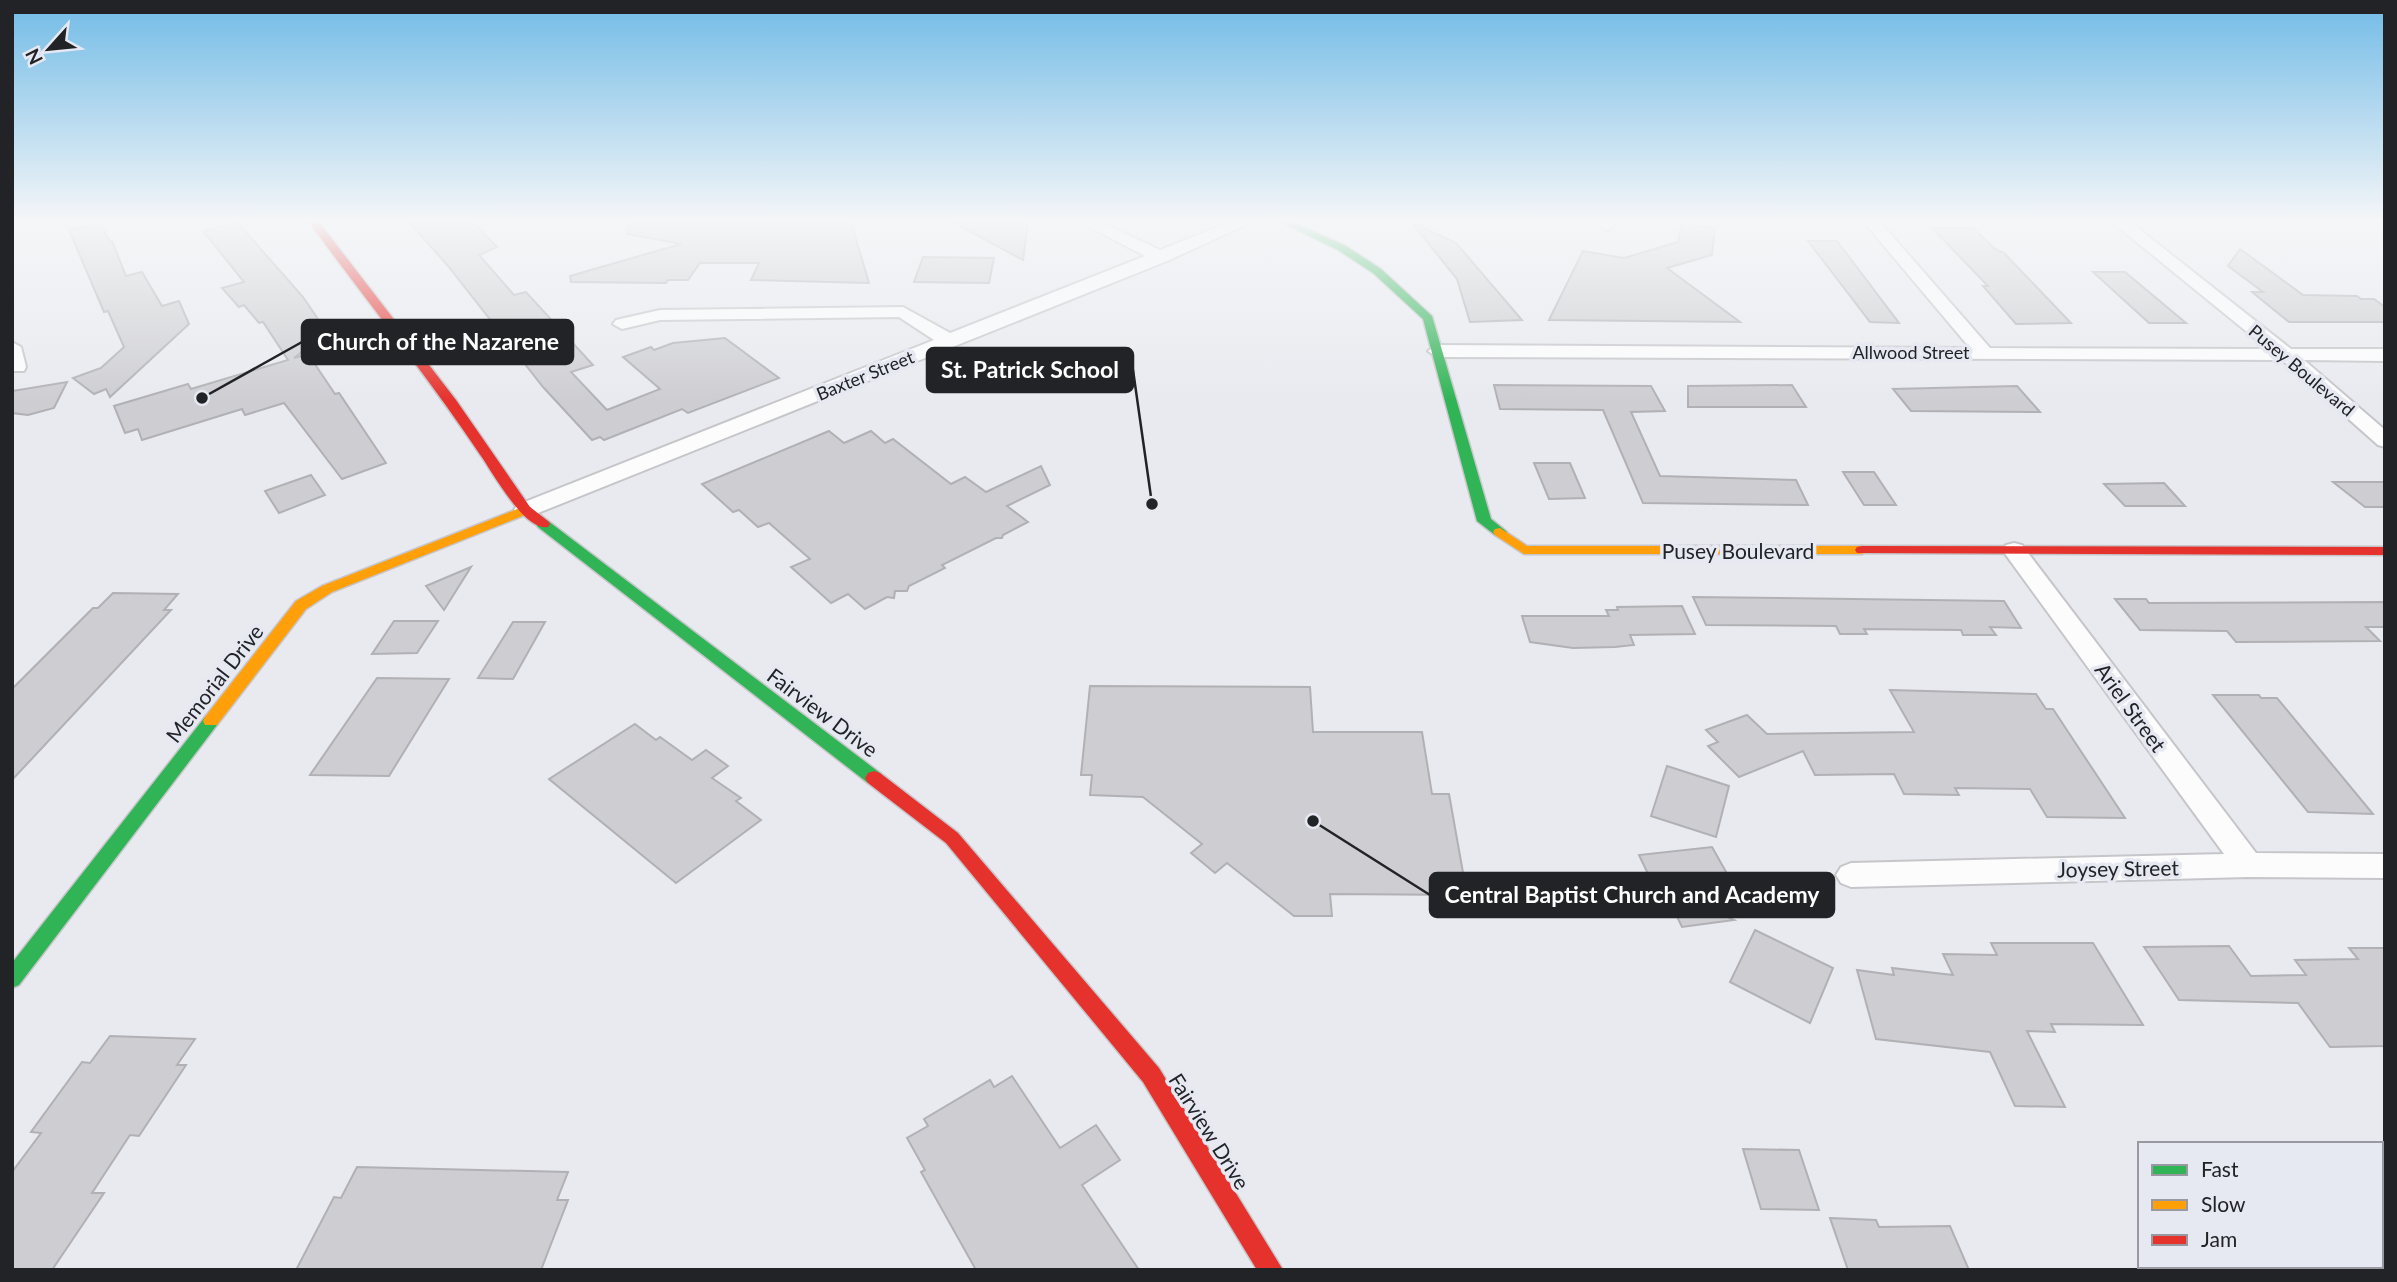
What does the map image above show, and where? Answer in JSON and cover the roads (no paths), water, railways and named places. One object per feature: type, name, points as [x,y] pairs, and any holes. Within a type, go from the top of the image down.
[{"type":"main road","name":"Fairview Drive","points":[[360,282],[452,403],[525,510],[952,838],[1150,1075],[1271,1270]]},
{"type":"main road","name":"Pusey Boulevard","points":[[1390,282],[1428,318],[1484,521],[1524,550],[2385,551]]},
{"type":"main road","name":"Memorial Drive","points":[[12,979],[301,605],[327,589],[525,510]]},
{"type":"street","name":"Baxter Street","points":[[525,510],[1098,282]]},
{"type":"street","points":[[1924,282],[1984,352]]},
{"type":"street","name":"Pusey Boulevard","points":[[2195,282],[2286,354],[2385,441]]},
{"type":"street","points":[[622,324],[660,315],[904,312],[949,341]]},
{"type":"street","points":[[12,347],[17,367]]},
{"type":"street","name":"Allwood Street","points":[[1437,351],[2385,355]]},
{"type":"street","name":"Ariel Street","points":[[2014,550],[2248,865]]},
{"type":"street","name":"Joysey Street","points":[[1851,875],[2248,865],[2385,866]]},
{"type":"place","name":"Church of the Nazarene","points":[[202,398]]},
{"type":"place","name":"St. Patrick School","points":[[1152,504]]},
{"type":"place","name":"Central Baptist Church and Academy","points":[[1313,821]]}]
